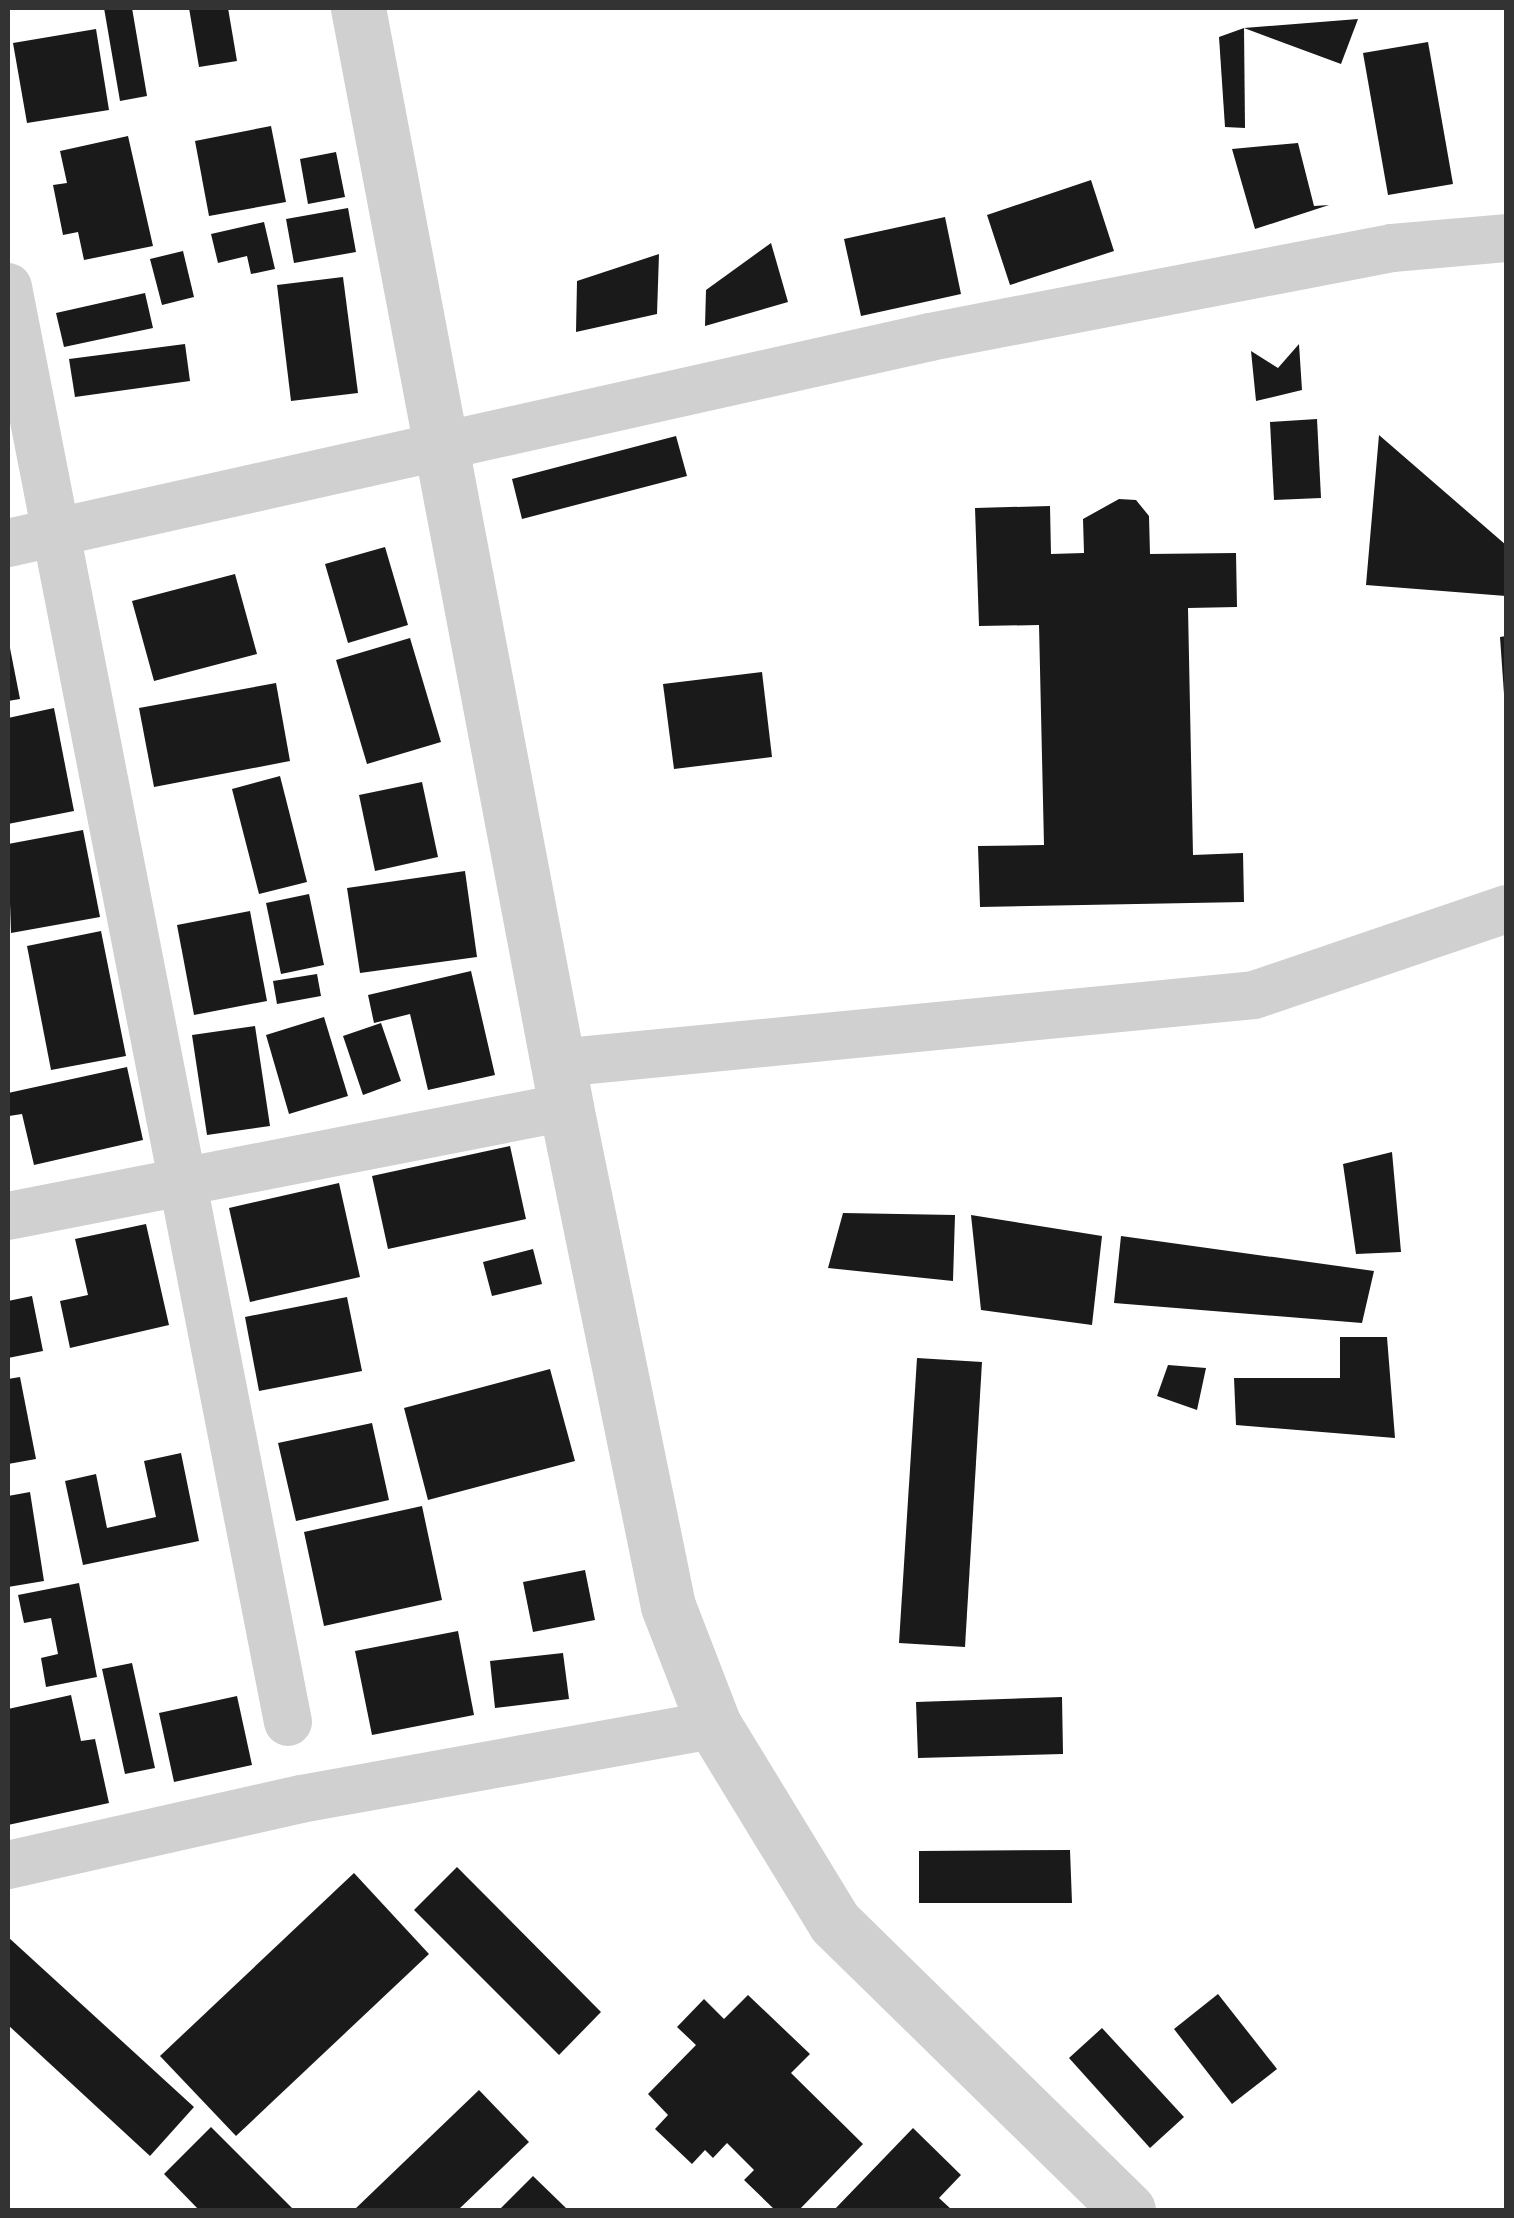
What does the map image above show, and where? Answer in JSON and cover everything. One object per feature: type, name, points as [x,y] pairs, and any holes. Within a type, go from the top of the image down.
[{"type":"street","points":[[358,8],[562,1085],[668,1606],[714,1725],[835,1923],[1128,2210]]},
{"type":"street","points":[[8,543],[949,333],[1392,248],[1506,238]]},
{"type":"street","points":[[8,288],[288,1722]]},
{"type":"street","points":[[8,1216],[182,1180],[562,1085],[1254,995],[1506,909]]},
{"type":"street","points":[[8,1864],[300,1799],[714,1725]]},
{"type":"building","points":[[104,8],[132,8],[147,96],[120,101]]},
{"type":"building","points":[[189,8],[228,8],[237,61],[199,67]]},
{"type":"building","points":[[1358,19],[1341,64],[1244,28]]},
{"type":"building","points":[[1244,28],[1245,128],[1225,127],[1219,37]]},
{"type":"building","points":[[96,29],[109,110],[27,123],[13,43]]},
{"type":"building","points":[[1428,42],[1453,184],[1388,195],[1363,53]]},
{"type":"building","points":[[271,126],[286,202],[209,216],[195,141]]},
{"type":"building","points":[[128,136],[153,246],[84,260],[78,232],[63,235],[53,185],[67,183],[60,151]]},
{"type":"building","points":[[1298,143],[1314,206],[1329,205],[1255,229],[1232,149]]},
{"type":"building","points":[[336,152],[345,197],[308,204],[300,159]]},
{"type":"building","points":[[1091,180],[1114,251],[1010,285],[987,215]]},
{"type":"building","points":[[348,208],[356,252],[294,263],[286,219]]},
{"type":"building","points":[[945,217],[961,294],[861,316],[844,239]]},
{"type":"building","points":[[264,222],[275,269],[251,274],[247,256],[218,263],[211,234]]},
{"type":"building","points":[[771,243],[788,302],[705,326],[706,290]]},
{"type":"building","points":[[183,251],[194,297],[162,305],[150,259]]},
{"type":"building","points":[[659,254],[657,314],[576,332],[577,281]]},
{"type":"building","points":[[343,277],[358,393],[291,401],[277,285]]},
{"type":"building","points":[[145,293],[153,328],[64,347],[56,313]]},
{"type":"building","points":[[185,344],[190,381],[75,397],[69,359]]},
{"type":"building","points":[[1299,344],[1302,390],[1256,401],[1251,351],[1278,368]]},
{"type":"building","points":[[1317,419],[1321,498],[1274,500],[1270,422]]},
{"type":"building","points":[[1379,435],[1506,545],[1506,596],[1366,585]]},
{"type":"building","points":[[676,436],[687,476],[522,519],[512,479]]},
{"type":"building","points":[[1119,499],[1136,500],[1149,516],[1150,554],[1236,553],[1237,607],[1188,608],[1193,855],[1243,853],[1244,902],[980,907],[978,846],[1044,845],[1039,625],[979,626],[975,508],[1050,506],[1051,554],[1084,553],[1083,519]]},
{"type":"building","points":[[385,547],[408,625],[348,643],[325,564]]},
{"type":"building","points":[[235,574],[257,654],[154,681],[132,601]]},
{"type":"building","points":[[1506,636],[1506,694],[1504,694],[1500,637]]},
{"type":"building","points":[[8,638],[20,699],[8,701]]},
{"type":"building","points":[[410,638],[441,742],[367,764],[336,660]]},
{"type":"building","points":[[762,672],[772,757],[674,769],[663,684]]},
{"type":"building","points":[[276,683],[290,761],[154,787],[139,708]]},
{"type":"building","points":[[54,708],[74,811],[8,824],[8,718]]},
{"type":"building","points":[[280,776],[307,882],[259,894],[232,789]]},
{"type":"building","points":[[422,782],[438,857],[375,871],[359,795]]},
{"type":"building","points":[[83,830],[100,917],[11,933],[8,844]]},
{"type":"building","points":[[465,871],[477,957],[360,973],[347,888]]},
{"type":"building","points":[[309,894],[324,965],[281,974],[266,903]]},
{"type":"building","points":[[250,911],[267,1001],[194,1015],[177,925]]},
{"type":"building","points":[[101,931],[126,1056],[51,1070],[27,946]]},
{"type":"building","points":[[471,971],[495,1075],[428,1090],[410,1014],[374,1023],[368,995]]},
{"type":"building","points":[[317,974],[321,996],[277,1004],[273,981]]},
{"type":"building","points":[[324,1017],[348,1096],[289,1114],[266,1035]]},
{"type":"building","points":[[381,1023],[401,1081],[363,1095],[343,1036]]},
{"type":"building","points":[[255,1026],[270,1126],[207,1135],[192,1035]]},
{"type":"building","points":[[127,1067],[143,1140],[34,1165],[22,1114],[9,1116],[8,1093]]},
{"type":"building","points":[[510,1146],[526,1219],[388,1249],[372,1176]]},
{"type":"building","points":[[1392,1152],[1401,1252],[1356,1254],[1343,1164]]},
{"type":"building","points":[[339,1183],[360,1277],[250,1302],[229,1208]]},
{"type":"building","points":[[843,1213],[955,1215],[953,1281],[828,1268]]},
{"type":"building","points":[[971,1215],[1102,1236],[1092,1325],[981,1310]]},
{"type":"building","points":[[146,1224],[169,1325],[70,1348],[60,1301],[88,1295],[75,1239]]},
{"type":"building","points":[[1121,1236],[1374,1271],[1362,1323],[1114,1303]]},
{"type":"building","points":[[533,1249],[542,1284],[492,1296],[483,1262]]},
{"type":"building","points":[[32,1296],[43,1351],[8,1358],[8,1301]]},
{"type":"building","points":[[347,1297],[362,1371],[259,1391],[245,1317]]},
{"type":"building","points":[[1340,1337],[1387,1337],[1395,1438],[1236,1425],[1234,1378],[1340,1378]]},
{"type":"building","points":[[917,1358],[982,1362],[965,1647],[899,1643]]},
{"type":"building","points":[[1168,1365],[1206,1368],[1197,1410],[1157,1396]]},
{"type":"building","points":[[550,1369],[575,1461],[428,1500],[404,1408]]},
{"type":"building","points":[[20,1377],[36,1459],[8,1464],[8,1379]]},
{"type":"building","points":[[372,1423],[389,1500],[296,1521],[278,1443]]},
{"type":"building","points":[[181,1453],[199,1541],[83,1565],[65,1481],[96,1474],[107,1528],[156,1517],[144,1461]]},
{"type":"building","points":[[30,1492],[44,1581],[8,1587],[8,1496]]},
{"type":"building","points":[[422,1506],[442,1600],[324,1626],[304,1532]]},
{"type":"building","points":[[585,1570],[595,1620],[533,1632],[523,1582]]},
{"type":"building","points":[[79,1583],[97,1677],[46,1687],[41,1658],[58,1654],[51,1618],[24,1623],[18,1595]]},
{"type":"building","points":[[458,1631],[474,1715],[372,1735],[355,1651]]},
{"type":"building","points":[[563,1653],[569,1699],[495,1708],[490,1661]]},
{"type":"building","points":[[132,1663],[155,1768],[125,1774],[102,1669]]},
{"type":"building","points":[[71,1695],[81,1741],[95,1739],[109,1803],[8,1825],[8,1709]]},
{"type":"building","points":[[237,1696],[252,1765],[174,1782],[159,1713]]},
{"type":"building","points":[[1062,1697],[1063,1754],[918,1758],[916,1702]]},
{"type":"building","points":[[1070,1850],[1072,1903],[919,1903],[919,1851]]},
{"type":"building","points":[[457,1867],[601,2012],[559,2055],[414,1910]]},
{"type":"building","points":[[354,1873],[429,1954],[236,2136],[160,2056]]},
{"type":"building","points":[[8,1937],[194,2107],[150,2156],[8,2025]]},
{"type":"building","points":[[1218,1994],[1277,2069],[1232,2104],[1174,2029]]},
{"type":"building","points":[[748,1995],[810,2054],[791,2073],[863,2144],[799,2210],[775,2210],[744,2180],[754,2170],[727,2143],[713,2158],[705,2150],[692,2164],[655,2129],[668,2115],[648,2094],[696,2045],[677,2027],[704,1999],[724,2019]]},
{"type":"building","points":[[1102,2028],[1184,2117],[1150,2148],[1069,2058]]},
{"type":"building","points":[[479,2090],[529,2142],[458,2210],[354,2210]]},
{"type":"building","points":[[211,2127],[294,2210],[199,2210],[164,2174]]},
{"type":"building","points":[[913,2128],[961,2175],[939,2198],[952,2210],[834,2210]]},
{"type":"building","points":[[533,2176],[568,2210],[499,2210]]}]
